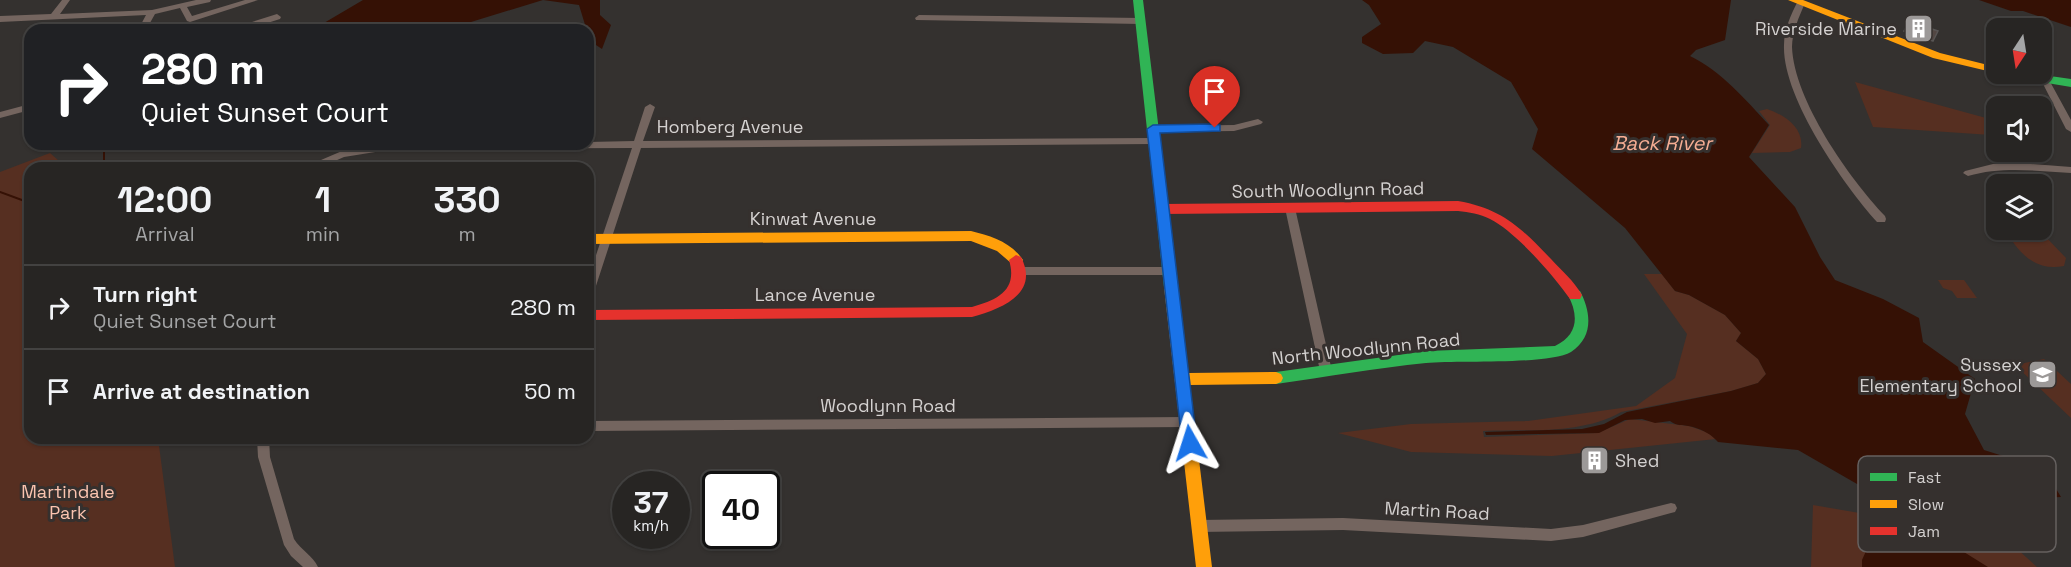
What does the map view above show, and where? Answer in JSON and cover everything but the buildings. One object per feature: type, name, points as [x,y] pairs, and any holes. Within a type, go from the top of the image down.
[{"type":"street","points":[[54,16],[66,0]]},
{"type":"street","points":[[0,19],[152,12],[207,0]]},
{"type":"street","points":[[183,7],[190,20],[254,0]]},
{"type":"street","points":[[1138,0],[1203,567]]},
{"type":"street","points":[[1881,219],[1851,184],[1812,118],[1794,77],[1789,61],[1788,46],[1797,2],[1937,56],[1986,68]]},
{"type":"street","points":[[145,24],[152,12]]},
{"type":"street","points":[[255,24],[277,17]]},
{"type":"street","points":[[919,18],[1141,21]]},
{"type":"street","points":[[2052,80],[2071,83]]},
{"type":"street","points":[[2046,84],[2071,129]]},
{"type":"street","points":[[594,277],[650,107]]},
{"type":"street","points":[[0,115],[24,109]]},
{"type":"street","name":"Homberg Avenue","points":[[594,144],[1154,135],[1233,128],[1258,122]]},
{"type":"street","name":"Homberg Avenue","points":[[324,162],[342,154],[361,150]]},
{"type":"street","points":[[1968,173],[1983,168],[2000,167],[2071,170]]},
{"type":"street","name":"South Woodlynn Road","points":[[1162,209],[1458,206],[1493,214],[1514,227],[1574,294],[1585,316],[1581,333]]},
{"type":"street","points":[[1290,208],[1326,371]]},
{"type":"street","name":"Kinwat Avenue","points":[[594,239],[972,236],[993,240],[1008,248],[1019,264],[1020,271]]},
{"type":"street","points":[[1020,271],[1169,271]]},
{"type":"street","name":"Lance Avenue","points":[[594,315],[972,312],[991,307],[1010,296],[1019,282],[1020,271]]},
{"type":"street","name":"North Woodlynn Road","points":[[1182,379],[1271,379],[1427,357],[1548,354],[1568,348],[1581,333]]},
{"type":"street","name":"Woodlynn Road","points":[[594,426],[1187,422]]},
{"type":"street","points":[[263,444],[264,457],[288,541],[295,552],[312,567]]},
{"type":"street","name":"Martin Road","points":[[1198,526],[1343,524],[1551,535],[1582,531],[1671,508]]},
{"type":"green space","points":[[1855,82],[1986,118],[1986,135],[1873,127]]},
{"type":"green space","points":[[1767,109],[1792,123],[1799,134],[1801,148],[1790,152],[1752,153],[1770,125],[1759,111]]},
{"type":"green space","name":"Martindale Park","points":[[50,153],[60,162],[26,162]]},
{"type":"green space","name":"Martindale Park","points":[[24,163],[24,444],[159,444],[175,567],[0,567],[0,172]]},
{"type":"green space","points":[[2012,240],[2049,240],[2066,258],[2064,266],[2047,267],[2033,262]]},
{"type":"green space","points":[[1644,274],[1662,274],[1675,291],[1689,295],[1725,315],[1741,333],[1736,341],[1758,359],[1766,374],[1758,383],[1731,391],[1621,412],[1572,428],[1483,431],[1484,437],[1597,433],[1630,419],[1689,426],[1709,433],[1716,439],[1552,456],[1411,452],[1338,433],[1411,424],[1528,421],[1636,406],[1675,378],[1687,334]]},
{"type":"green space","points":[[1938,280],[1964,280],[1977,298],[1957,298],[1952,291],[1943,288]]},
{"type":"green space","points":[[2044,359],[2071,384],[2071,418],[2015,365]]},
{"type":"green space","points":[[1813,505],[1858,513],[1858,552],[2020,552],[2037,567],[1811,567]]},
{"type":"water","points":[[363,0],[543,0],[465,24],[322,24]]},
{"type":"water","points":[[543,0],[600,0],[600,15],[611,25],[602,49],[594,44],[594,24],[585,24],[579,5]]},
{"type":"water","name":"Back River","points":[[1362,0],[1731,0],[1725,40],[1696,50],[1690,56],[1723,78],[1769,125],[1749,157],[1795,207],[1820,257],[1835,280],[1883,299],[1919,318],[1923,342],[1975,379],[1965,414],[1984,450],[2003,456],[1858,456],[1858,485],[1798,450],[1718,442],[1700,429],[1670,421],[1655,423],[1642,419],[1625,420],[1599,433],[1486,435],[1485,432],[1582,429],[1604,424],[1627,412],[1731,391],[1758,383],[1766,374],[1758,359],[1736,341],[1741,333],[1725,315],[1689,295],[1675,291],[1625,228],[1532,149],[1538,129],[1511,82],[1453,47],[1425,41],[1413,53],[1383,54],[1362,43],[1362,37],[1381,24],[1369,5]]},
{"type":"water","points":[[1979,0],[2071,0],[2071,27],[2052,21],[2052,18],[2044,18],[2023,11],[2011,11]]},
{"type":"water","points":[[1866,552],[1964,552],[1988,567],[1862,567]]},
{"type":"waterway","points":[[104,150],[105,162]]},
{"type":"waterway","points":[[0,192],[24,201]]},
{"type":"traffic: fast","points":[[1138,0],[1171,287]]},
{"type":"traffic: fast","points":[[2052,80],[2071,83]]},
{"type":"traffic: fast","points":[[1276,378],[1427,357],[1557,352],[1573,342],[1581,328],[1582,312],[1575,295]]},
{"type":"traffic: slow","points":[[1793,0],[1937,56],[1986,68]]},
{"type":"traffic: slow","points":[[594,239],[971,236],[996,244],[1016,260]]},
{"type":"traffic: slow","points":[[1171,287],[1204,567]]},
{"type":"traffic: slow","points":[[1182,379],[1276,378]]},
{"type":"traffic: jam","points":[[1162,209],[1458,206],[1472,208],[1505,222],[1522,237],[1575,295]]},
{"type":"traffic: jam","points":[[594,315],[972,312],[1001,301],[1015,289],[1019,281],[1016,260]]},
{"type":"place","name":"Riverside Marine","points":[[1918,29]]},
{"type":"place","name":"Sussex Elementary School","points":[[2043,375]]},
{"type":"place","name":"Shed","points":[[1594,461]]},
{"type":"route","points":[[1190,443],[1153,129],[1215,128]]}]
